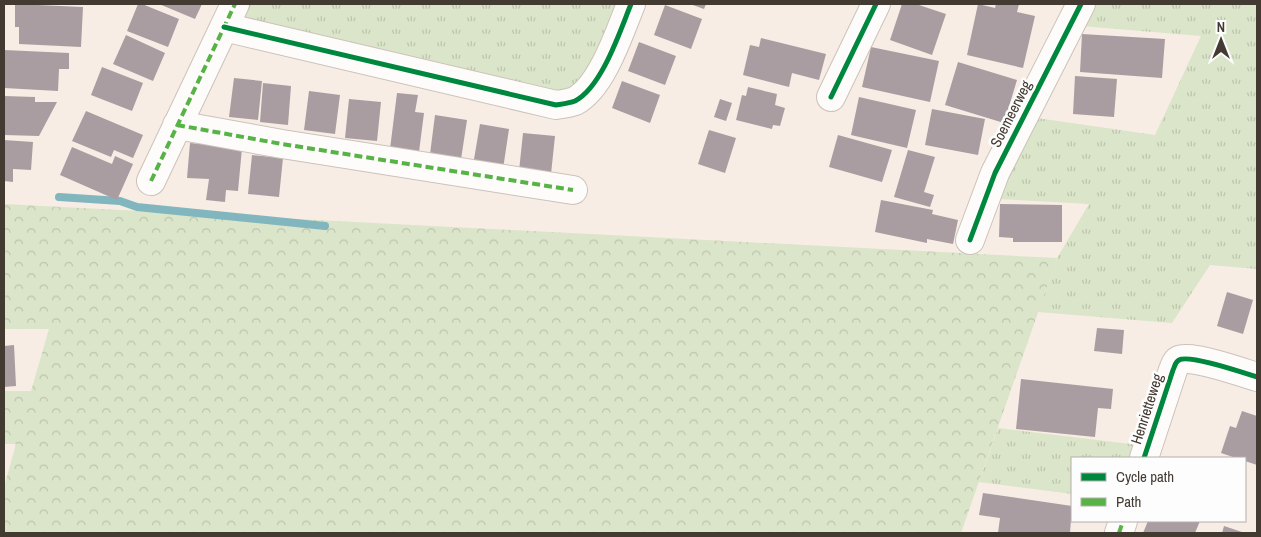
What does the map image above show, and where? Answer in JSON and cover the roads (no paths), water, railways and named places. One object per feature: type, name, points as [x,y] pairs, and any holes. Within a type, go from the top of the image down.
[{"type":"street","points":[[151,181],[229,15],[556,105],[573,102],[584,95],[596,79],[610,56],[631,4]]},
{"type":"street","points":[[832,97],[876,4]]},
{"type":"street","name":"Soemeerweg","points":[[970,240],[995,173],[1081,4]]},
{"type":"street","points":[[177,125],[282,144],[573,190]]},
{"type":"street","name":"Henrietteweg","points":[[1144,457],[1173,370],[1180,359],[1188,358],[1202,361],[1257,377]]},
{"type":"waterway","points":[[59,197],[120,201],[137,207],[325,226]]}]
